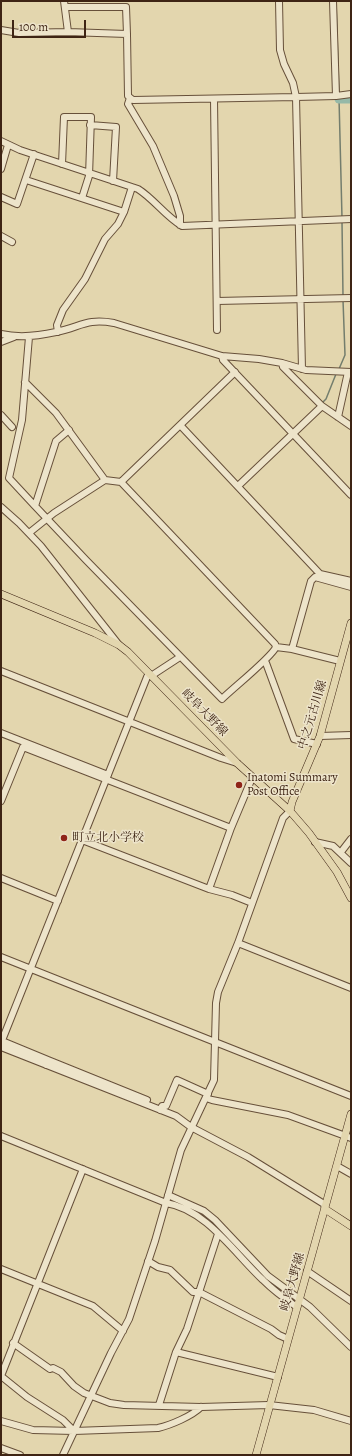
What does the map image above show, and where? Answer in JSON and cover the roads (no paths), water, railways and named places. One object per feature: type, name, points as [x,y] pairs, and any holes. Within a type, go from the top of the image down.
[{"type":"main road","name":"岐阜大野線","points":[[1,594],[95,633],[119,645],[128,652],[252,778],[290,811],[337,872],[351,898]]},
{"type":"main road","name":"中之元古川線","points":[[290,811],[292,802],[320,736],[351,623]]},
{"type":"main road","name":"岐阜大野線","points":[[256,1455],[337,1166],[348,1137],[351,1114]]},
{"type":"main road","points":[[325,1209],[351,1226]]},
{"type":"street","points":[[279,1],[280,50],[284,64],[293,84],[296,97],[302,368]]},
{"type":"street","points":[[333,1],[336,96]]},
{"type":"street","points":[[68,32],[64,4],[126,4],[128,96],[130,98],[128,104],[153,146],[174,196],[180,216],[180,225]]},
{"type":"street","points":[[1,30],[19,33],[68,32],[127,34]]},
{"type":"street","points":[[130,98],[133,100],[214,99],[336,96],[351,94]]},
{"type":"street","points":[[214,99],[217,330]]},
{"type":"street","points":[[62,164],[64,117],[91,117],[89,172],[82,198]]},
{"type":"street","points":[[90,126],[116,127],[113,181]]},
{"type":"street","points":[[1,141],[8,145],[62,164],[132,187],[146,194],[180,225],[215,226],[351,219]]},
{"type":"street","points":[[1,168],[8,145]]},
{"type":"street","points":[[1,197],[17,204],[34,154]]},
{"type":"street","points":[[26,180],[124,212]]},
{"type":"street","points":[[58,332],[57,325],[63,310],[85,279],[105,240],[118,224],[124,212],[132,187]]},
{"type":"street","points":[[1,236],[12,242]]},
{"type":"street","points":[[217,301],[351,298]]},
{"type":"street","points":[[1,334],[14,337],[29,337],[58,332],[84,322],[103,321],[222,356],[259,359],[302,368],[350,372],[338,417]]},
{"type":"street","points":[[1,342],[14,337]]},
{"type":"street","points":[[29,337],[22,420],[10,478],[35,506],[222,699],[264,661],[276,647]]},
{"type":"street","points":[[222,356],[223,360],[351,495]]},
{"type":"street","points":[[282,363],[283,367],[322,406],[351,426]]},
{"type":"street","points":[[121,482],[235,372]]},
{"type":"street","points":[[25,382],[56,413],[105,480]]},
{"type":"street","points":[[238,486],[322,406]]},
{"type":"street","points":[[1,415],[12,428]]},
{"type":"street","points":[[180,425],[320,574],[351,581]]},
{"type":"street","points":[[35,506],[56,441],[69,430]]},
{"type":"street","points":[[29,533],[47,518],[105,480],[121,482],[275,644],[276,647]]},
{"type":"street","points":[[1,507],[29,533],[119,645]]},
{"type":"street","points":[[292,649],[311,581],[315,577],[351,587]]},
{"type":"street","points":[[95,633],[100,621]]},
{"type":"street","points":[[276,647],[292,649],[340,661]]},
{"type":"street","points":[[180,657],[147,677],[1,1044],[161,1108],[324,1204],[325,1209]]},
{"type":"street","points":[[264,661],[294,739],[317,744]]},
{"type":"street","points":[[1,671],[237,763]]},
{"type":"street","points":[[1,733],[231,828]]},
{"type":"street","points":[[320,736],[351,735]]},
{"type":"street","points":[[1,801],[23,747],[107,777]]},
{"type":"street","points":[[209,889],[231,828],[252,778]]},
{"type":"street","points":[[63,1455],[129,1319],[166,1203],[181,1150],[214,1080],[216,1003],[218,992],[238,943],[283,818],[290,811]]},
{"type":"street","points":[[341,852],[351,839]]},
{"type":"street","points":[[82,840],[209,889],[252,903]]},
{"type":"street","points":[[315,842],[333,846],[351,863]]},
{"type":"street","points":[[1,878],[58,901]]},
{"type":"street","points":[[238,943],[351,988]]},
{"type":"street","points":[[1,957],[351,1096]]},
{"type":"street","points":[[161,1108],[166,1106],[177,1080],[212,1100],[288,1115],[348,1137]]},
{"type":"street","points":[[1,1136],[184,1209],[205,1220],[264,1281],[297,1307]]},
{"type":"street","points":[[337,1166],[351,1174]]},
{"type":"street","points":[[74,1431],[64,1420],[27,1397],[1,1376],[83,1169]]},
{"type":"street","points":[[168,1195],[204,1211],[215,1220],[268,1276],[280,1286],[299,1298],[351,1347]]},
{"type":"street","points":[[159,1405],[176,1352],[187,1329],[218,1234]]},
{"type":"street","points":[[148,1261],[158,1267],[170,1270],[193,1292],[199,1292],[288,1339]]},
{"type":"street","points":[[1,1269],[92,1306],[123,1331]]},
{"type":"street","points":[[307,1271],[351,1301]]},
{"type":"street","points":[[13,1343],[50,1369],[53,1368],[60,1372],[74,1386],[91,1396],[110,1402],[124,1404],[201,1407],[270,1405],[314,1410],[351,1421]]},
{"type":"street","points":[[176,1352],[278,1377]]},
{"type":"street","points":[[1,1422],[33,1430],[74,1431],[158,1428],[197,1411],[201,1407]]},
{"type":"street","points":[[1,1448],[20,1455]]},
{"type":"waterway","points":[[336,1],[339,94]]},
{"type":"waterway","points":[[339,98],[342,218]]},
{"type":"waterway","points":[[339,99],[351,99]]},
{"type":"waterway","points":[[342,222],[343,296]]},
{"type":"waterway","points":[[339,369],[345,355],[343,300]]},
{"type":"waterway","points":[[322,403],[326,399],[336,374]]},
{"type":"place","name":"Inatomi Summary Post Office","points":[[239,785]]},
{"type":"place","name":"町立北小学校","points":[[64,838]]}]
